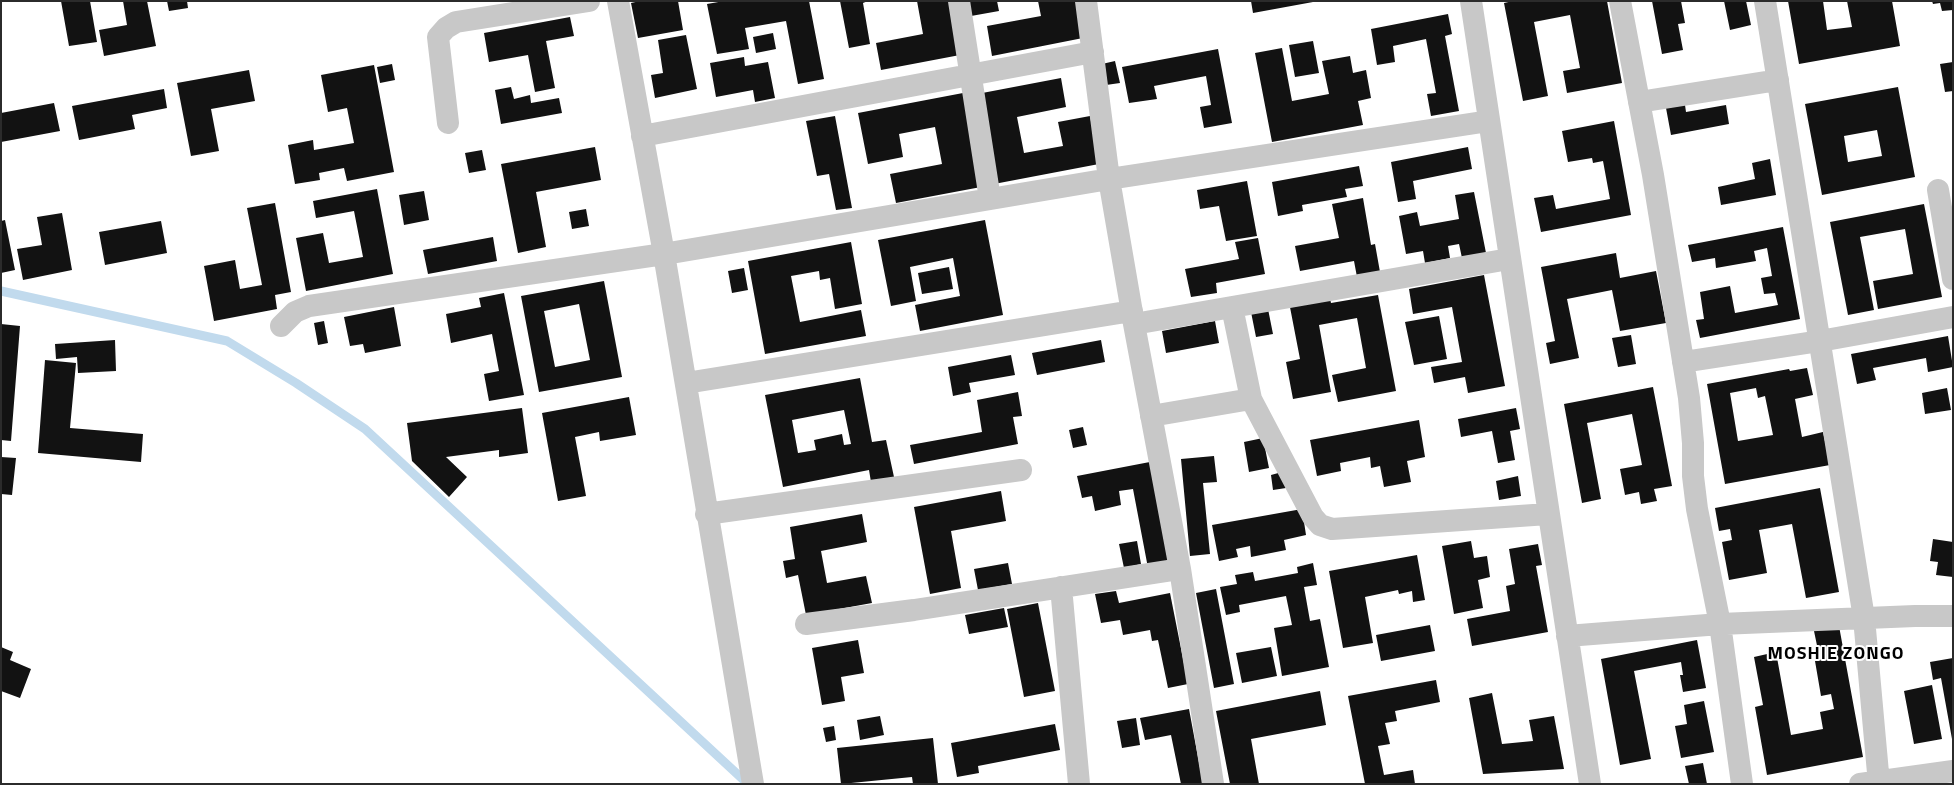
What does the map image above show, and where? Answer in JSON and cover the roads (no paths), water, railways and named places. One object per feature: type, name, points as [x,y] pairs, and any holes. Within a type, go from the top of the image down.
[{"type":"street","points":[[448,123],[438,37],[446,28],[456,22],[590,1]]},
{"type":"street","points":[[618,1],[664,254],[706,514],[752,779]]},
{"type":"street","points":[[959,1],[990,199]]},
{"type":"street","points":[[1086,1],[1109,179],[1180,569],[1213,784]]},
{"type":"street","points":[[1470,1],[1590,784]]},
{"type":"street","points":[[1620,1],[1653,175],[1683,362],[1693,443],[1693,476],[1697,509],[1720,624],[1742,784]]},
{"type":"street","points":[[1765,1],[1864,618],[1873,783],[1953,771]]},
{"type":"street","points":[[642,136],[1093,52]]},
{"type":"street","points":[[1639,102],[1778,80]]},
{"type":"street","points":[[281,326],[295,312],[309,306],[664,254],[1109,179],[1489,121]]},
{"type":"street","points":[[1938,190],[1953,279]]},
{"type":"street","points":[[686,383],[1133,317],[1232,307],[1509,259]]},
{"type":"street","points":[[1232,307],[1251,398],[1313,517],[1320,525],[1332,530],[1548,514]]},
{"type":"street","points":[[1683,362],[1820,341],[1953,317]]},
{"type":"street","points":[[1152,416],[1251,398]]},
{"type":"street","points":[[706,514],[1022,470]]},
{"type":"street","points":[[806,624],[1180,569]]},
{"type":"street","points":[[1061,587],[1079,784]]},
{"type":"street","points":[[1567,636],[1720,624],[1953,616]]},
{"type":"waterway","points":[[1,291],[227,341],[296,383],[365,429],[748,784]]},
{"type":"district","name":"MOSHIE ZONGO","points":[[1836,655]]}]
